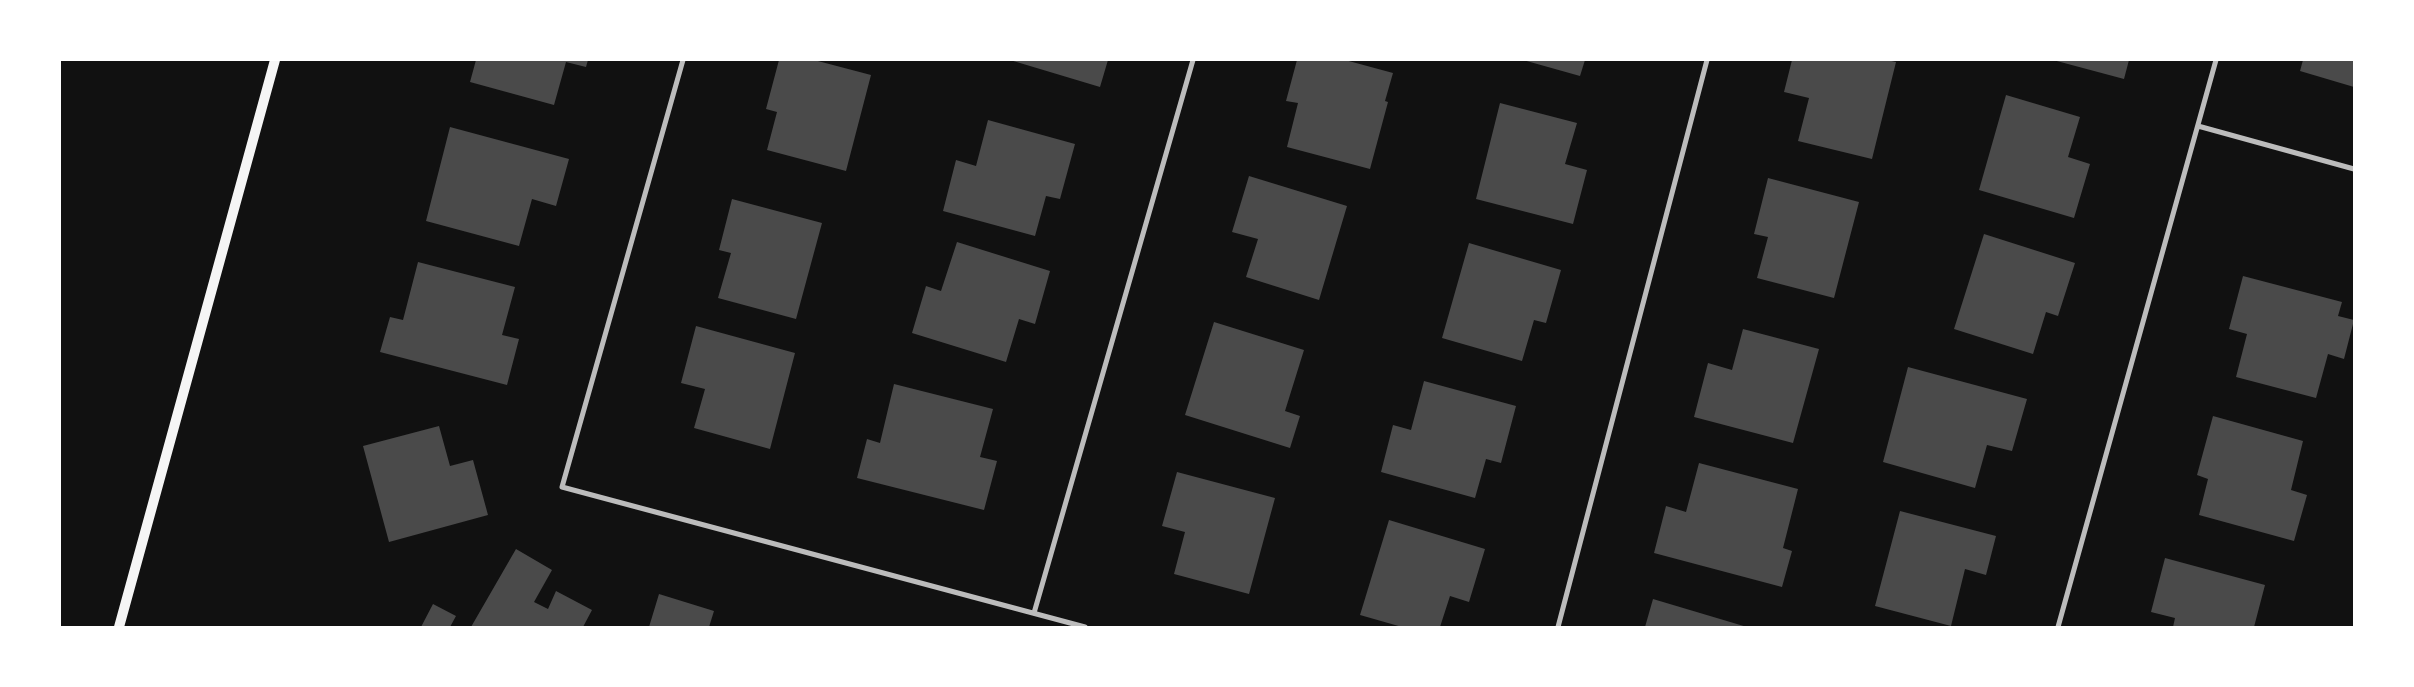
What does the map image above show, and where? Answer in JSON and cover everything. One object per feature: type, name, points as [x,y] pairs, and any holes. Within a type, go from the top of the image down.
[{"type":"main road","points":[[119,627],[275,60]]},
{"type":"street","points":[[683,60],[562,487],[1085,627]]},
{"type":"street","points":[[1034,613],[1193,60]]},
{"type":"street","points":[[1558,627],[1707,60]]},
{"type":"street","points":[[2058,627],[2216,60]]},
{"type":"street","points":[[2198,126],[2354,169]]},
{"type":"building","points":[[476,60],[588,60],[586,67],[566,62],[554,105],[470,82]]},
{"type":"building","points":[[779,60],[814,60],[871,75],[846,171],[767,150],[777,112],[766,109]]},
{"type":"building","points":[[1010,60],[1108,60],[1100,87]]},
{"type":"building","points":[[1297,60],[1345,60],[1393,73],[1385,101],[1388,102],[1370,169],[1287,147],[1298,103],[1286,101]]},
{"type":"building","points":[[1523,60],[1585,60],[1580,76]]},
{"type":"building","points":[[1792,60],[1887,60],[1896,62],[1872,159],[1798,141],[1809,98],[1784,92]]},
{"type":"building","points":[[2053,60],[2129,60],[2124,79]]},
{"type":"building","points":[[2303,60],[2354,60],[2354,87],[2300,71]]},
{"type":"building","points":[[2006,95],[2080,117],[2068,157],[2090,164],[2074,218],[1979,190]]},
{"type":"building","points":[[1500,103],[1577,123],[1565,164],[1587,170],[1573,224],[1476,199]]},
{"type":"building","points":[[988,120],[1075,144],[1060,199],[1046,196],[1035,236],[943,211],[956,160],[976,166]]},
{"type":"building","points":[[450,127],[569,159],[556,206],[532,199],[519,246],[426,221]]},
{"type":"building","points":[[1249,176],[1347,206],[1319,300],[1246,277],[1258,239],[1232,232]]},
{"type":"building","points":[[1768,178],[1859,202],[1834,298],[1757,278],[1768,237],[1754,234]]},
{"type":"building","points":[[732,199],[822,223],[796,319],[718,298],[731,253],[719,250]]},
{"type":"building","points":[[1984,234],[2075,263],[2058,316],[2046,312],[2033,354],[1954,329]]},
{"type":"building","points":[[957,242],[1050,271],[1035,324],[1019,319],[1006,362],[912,333],[926,286],[941,291]]},
{"type":"building","points":[[1469,243],[1561,270],[1546,323],[1534,320],[1522,361],[1442,338]]},
{"type":"building","points":[[418,262],[515,287],[502,335],[519,339],[507,385],[380,352],[390,317],[403,320]]},
{"type":"building","points":[[2243,276],[2342,302],[2338,316],[2354,320],[2344,359],[2328,354],[2316,398],[2236,377],[2247,334],[2229,329]]},
{"type":"building","points":[[1214,322],[1304,350],[1285,411],[1300,416],[1290,448],[1185,415]]},
{"type":"building","points":[[696,326],[795,353],[770,449],[694,428],[705,389],[681,383]]},
{"type":"building","points":[[1743,329],[1819,349],[1793,443],[1694,417],[1708,363],[1732,370]]},
{"type":"building","points":[[1908,367],[2027,399],[2012,451],[1987,445],[1975,488],[1883,462]]},
{"type":"building","points":[[1424,381],[1516,406],[1501,463],[1486,459],[1475,498],[1381,472],[1393,425],[1411,430]]},
{"type":"building","points":[[894,384],[993,409],[980,457],[997,461],[984,510],[857,478],[867,439],[880,443]]},
{"type":"building","points":[[2213,416],[2303,441],[2291,490],[2307,495],[2294,541],[2199,515],[2208,479],[2197,475]]},
{"type":"building","points":[[439,426],[450,466],[473,460],[488,515],[389,542],[363,446]]},
{"type":"building","points":[[1699,463],[1798,489],[1783,548],[1792,551],[1782,587],[1654,553],[1666,506],[1686,512]]},
{"type":"building","points":[[1177,472],[1275,498],[1249,594],[1174,574],[1185,532],[1162,526]]},
{"type":"building","points":[[1900,511],[1996,536],[1986,575],[1965,569],[1951,626],[1875,606]]},
{"type":"building","points":[[1389,520],[1485,549],[1469,602],[1450,596],[1440,627],[1402,627],[1360,615]]},
{"type":"building","points":[[516,549],[552,570],[534,602],[548,609],[556,591],[592,610],[583,627],[471,627]]},
{"type":"building","points":[[2165,558],[2265,585],[2254,627],[2173,627],[2175,618],[2151,612]]},
{"type":"building","points":[[659,594],[714,611],[709,627],[649,627]]},
{"type":"building","points":[[1653,599],[1747,627],[1645,627]]},
{"type":"building","points":[[433,604],[456,616],[450,627],[421,627]]}]
